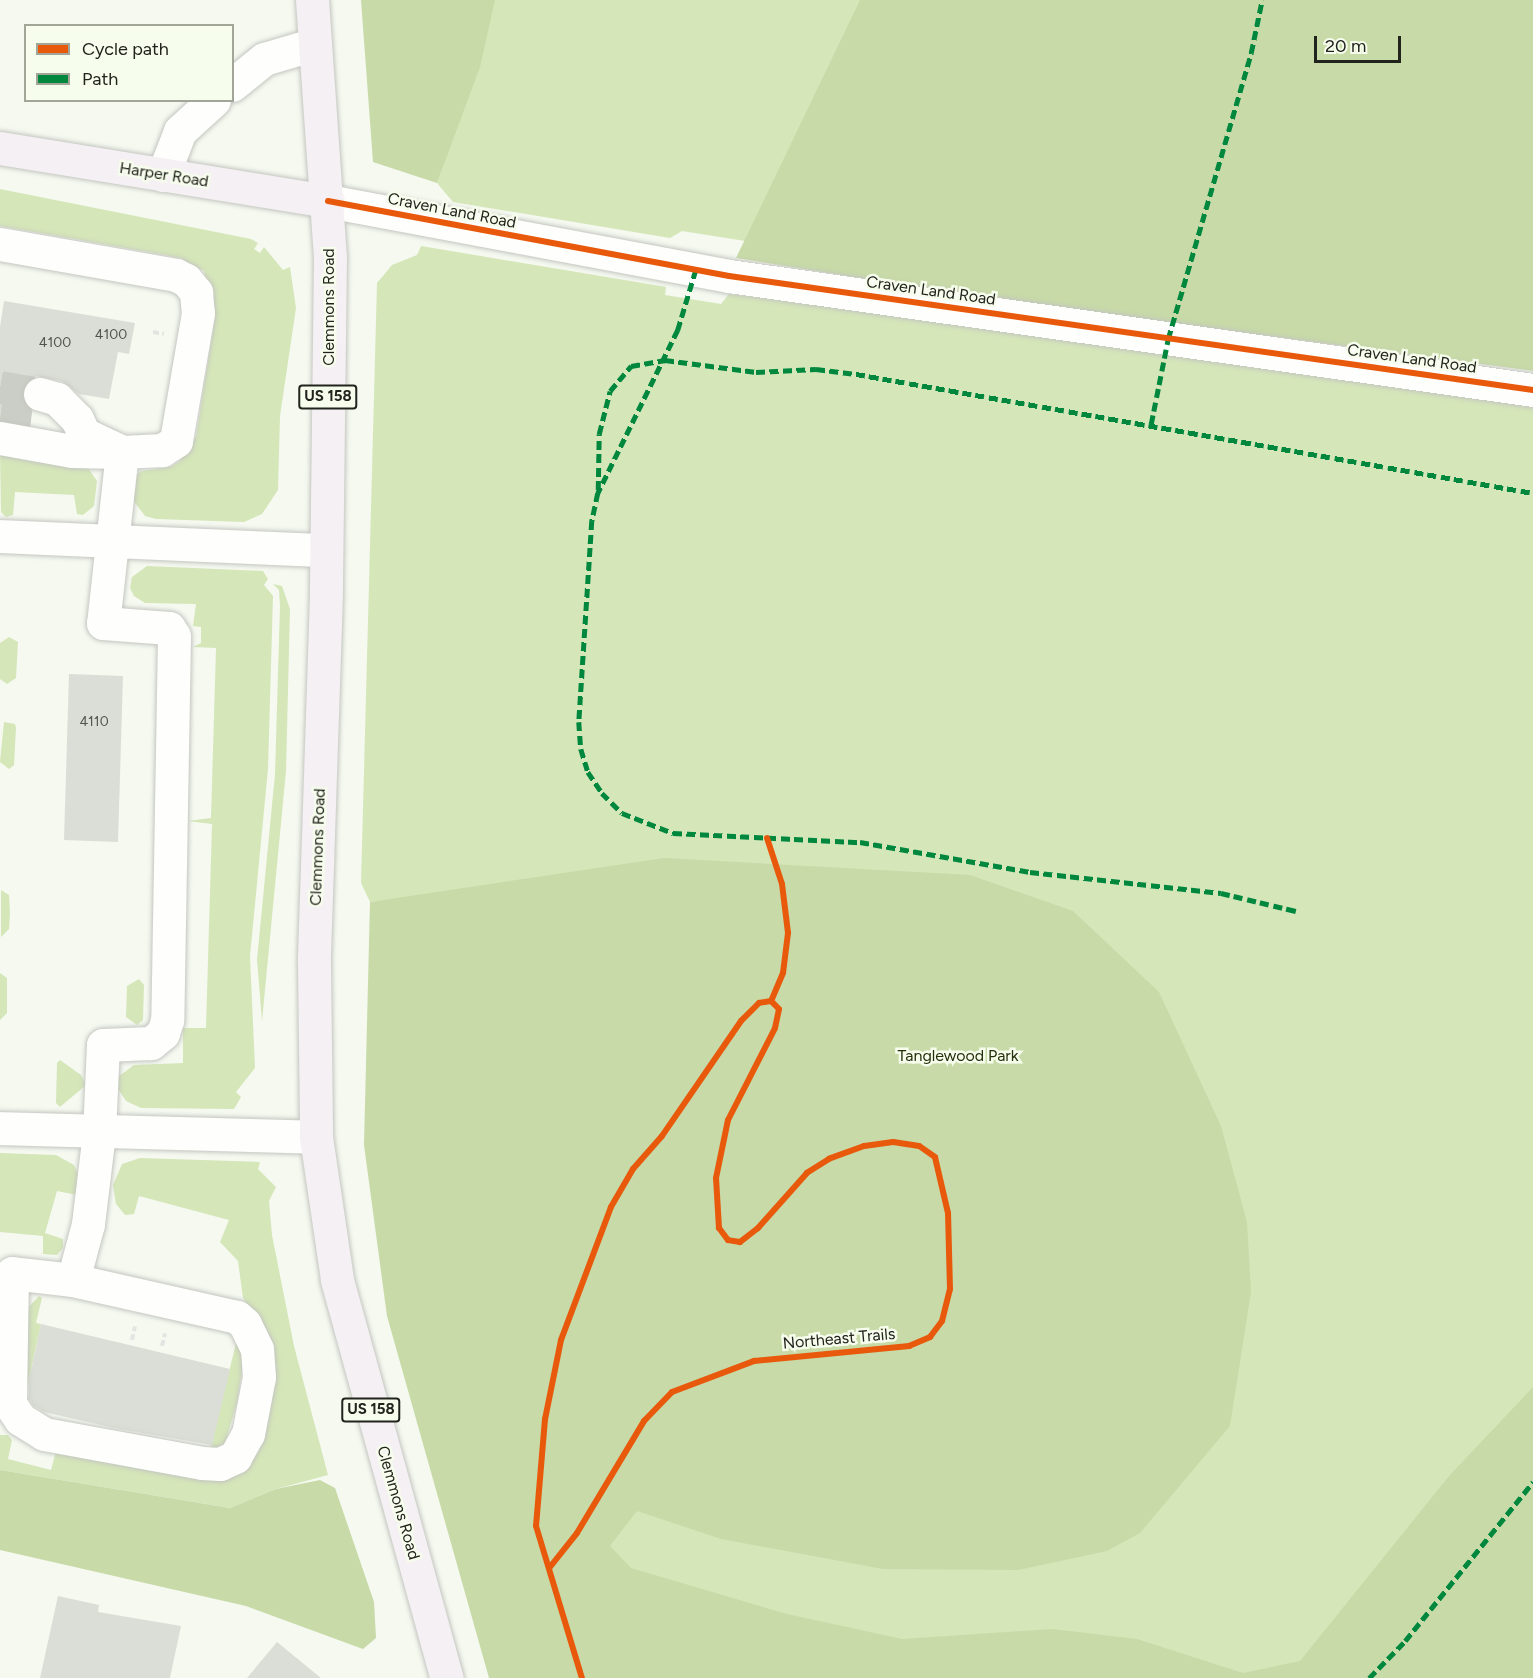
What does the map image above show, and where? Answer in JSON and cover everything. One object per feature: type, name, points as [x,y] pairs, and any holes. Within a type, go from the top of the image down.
[{"type":"main road","name":"Clemmons Road","points":[[312,0],[328,201],[326,550],[314,963],[316,1137],[337,1280],[447,1678]]},
{"type":"main road","name":"Harper Road","points":[[0,148],[328,201]]},
{"type":"street","points":[[234,83],[264,59],[315,44]]},
{"type":"street","points":[[163,175],[180,131],[212,102]]},
{"type":"street","name":"Craven Land Road","points":[[328,201],[729,276],[1533,390]]},
{"type":"street","points":[[0,244],[176,275],[186,280],[196,292],[195,346],[176,441],[162,450],[122,452],[72,451],[0,438]]},
{"type":"street","points":[[35,408],[57,399],[77,419],[84,434],[122,452]]},
{"type":"street","points":[[73,1280],[88,1224],[99,1133],[103,1045],[151,1043],[163,1033],[167,1020],[174,636],[169,627],[103,623],[122,452]]},
{"type":"street","points":[[0,536],[112,538],[326,550]]},
{"type":"street","points":[[0,1128],[99,1133],[316,1137]]},
{"type":"street","points":[[12,1273],[73,1280],[227,1315],[245,1324],[254,1338],[258,1364],[248,1434],[235,1457],[220,1464],[202,1463],[44,1434],[20,1419],[10,1404],[12,1273]]},
{"type":"green space","points":[[361,0],[495,0],[480,67],[437,183],[373,162]]},
{"type":"green space","points":[[386,0],[1297,0],[1226,317],[682,231],[670,238],[453,202],[437,183],[442,169]]},
{"type":"green space","points":[[860,0],[1533,0],[1533,371],[996,300],[736,258]]},
{"type":"green space","points":[[0,189],[251,239],[258,243],[254,249],[260,253],[264,247],[283,270],[290,267],[296,308],[280,416],[278,490],[262,514],[244,522],[156,519],[145,516],[133,500],[134,477],[141,471],[171,467],[180,461],[196,437],[215,317],[204,271],[180,258],[0,226]]},
{"type":"green space","name":"Tanglewood Park","points":[[421,246],[666,287],[665,295],[721,304],[729,294],[937,318],[1533,399],[1533,1678],[512,1678],[386,900],[370,902],[361,883],[377,283],[392,265],[417,255]]},
{"type":"green space","points":[[0,451],[88,468],[97,481],[94,506],[83,515],[77,514],[74,495],[15,492],[13,515],[6,517],[1,512]]},
{"type":"green space","points":[[147,566],[263,571],[268,579],[264,585],[273,596],[268,769],[250,956],[255,1068],[236,1092],[241,1097],[234,1109],[141,1108],[126,1101],[117,1087],[118,1077],[134,1065],[183,1063],[183,1028],[206,1028],[212,824],[187,821],[211,818],[216,648],[193,647],[201,643],[201,627],[193,626],[196,604],[145,603],[134,596],[130,588],[132,577]]},
{"type":"green space","points":[[273,584],[282,586],[290,609],[286,771],[262,1021],[257,960],[275,774],[280,606],[279,590]]},
{"type":"green space","points":[[9,637],[18,642],[16,678],[7,684],[0,679],[0,643]]},
{"type":"green space","points":[[4,722],[15,724],[16,728],[14,765],[9,769],[0,762]]},
{"type":"green space","points":[[664,858],[970,875],[1073,911],[1159,992],[1221,1126],[1247,1222],[1251,1292],[1230,1426],[1140,1533],[1107,1551],[1018,1570],[883,1569],[721,1539],[637,1511],[610,1546],[631,1568],[787,1614],[902,1639],[1052,1629],[1137,1639],[1243,1673],[1300,1661],[1449,1476],[1533,1387],[1533,1678],[489,1678],[387,1316],[364,1145],[370,902]]},
{"type":"green space","points":[[1,890],[9,895],[10,913],[9,929],[1,937]]},
{"type":"green space","points":[[0,973],[7,978],[7,1013],[0,1020]]},
{"type":"green space","points":[[139,979],[144,985],[143,1020],[137,1025],[126,1017],[127,986]]},
{"type":"green space","points":[[60,1060],[81,1075],[86,1085],[60,1107],[56,1103],[57,1063]]},
{"type":"green space","points":[[0,1153],[56,1155],[74,1165],[78,1174],[77,1195],[57,1191],[45,1233],[63,1239],[63,1248],[57,1255],[43,1254],[43,1236],[0,1232]]},
{"type":"green space","points":[[140,1158],[260,1162],[258,1169],[276,1187],[269,1201],[272,1235],[294,1346],[328,1475],[276,1489],[230,1508],[0,1470],[0,1435],[8,1435],[12,1440],[8,1459],[51,1470],[56,1451],[222,1479],[242,1474],[258,1452],[273,1380],[262,1329],[243,1298],[238,1261],[220,1242],[229,1220],[139,1196],[134,1214],[125,1215],[116,1204],[113,1185],[122,1164]]},
{"type":"green space","points":[[39,1296],[42,1298],[36,1323],[41,1324],[23,1407],[26,1310]]},
{"type":"green space","points":[[237,1339],[245,1352],[237,1402],[225,1444],[210,1450]]},
{"type":"green space","points":[[0,1470],[230,1508],[276,1489],[320,1480],[335,1488],[374,1602],[376,1638],[363,1649],[246,1606],[0,1550]]},
{"type":"building","points":[[4,301],[135,323],[129,354],[118,352],[109,399],[79,394],[62,381],[36,376],[22,389],[22,399],[31,410],[28,424],[0,420],[0,327]]},
{"type":"building","points":[[69,674],[123,676],[118,842],[64,840]]},
{"type":"building","points":[[41,1324],[230,1369],[212,1445],[114,1428],[44,1412],[33,1405],[29,1398],[29,1380]]},
{"type":"building","points":[[58,1596],[99,1605],[98,1612],[181,1626],[170,1678],[40,1678]]},
{"type":"building","points":[[277,1642],[321,1678],[247,1678]]},
{"type":"tunnel","points":[[0,387],[40,394]]},
{"type":"tunnel","points":[[0,418],[31,422]]},
{"type":"marked path","points":[[1151,424],[1168,339],[1251,53],[1262,0]]},
{"type":"marked path","points":[[696,270],[678,330],[598,493],[592,521],[579,722],[581,749],[588,772],[602,793],[622,813],[673,833],[860,842],[1030,872],[1221,893],[1296,911]]},
{"type":"marked path","points":[[598,490],[599,434],[610,391],[631,366],[665,360],[756,372],[816,369],[856,374],[1533,493]]},
{"type":"marked path","points":[[1369,1678],[1405,1641],[1533,1482]]},
{"type":"cycle path","points":[[328,201],[729,276],[1533,390]]},
{"type":"cycle path","points":[[767,838],[782,884],[788,933],[783,973],[771,1001]]},
{"type":"cycle path","name":"Northeast Trails","points":[[550,1567],[577,1533],[644,1421],[672,1392],[754,1361],[909,1346],[930,1337],[942,1321],[950,1289],[948,1213],[935,1157],[919,1146],[893,1142],[864,1146],[829,1159],[807,1173],[758,1228],[740,1242],[728,1240],[719,1228],[716,1178],[728,1120],[775,1028],[779,1009],[771,1001],[759,1003],[741,1021],[662,1136],[633,1169],[611,1207],[561,1340],[545,1419],[536,1526],[582,1678]]}]
